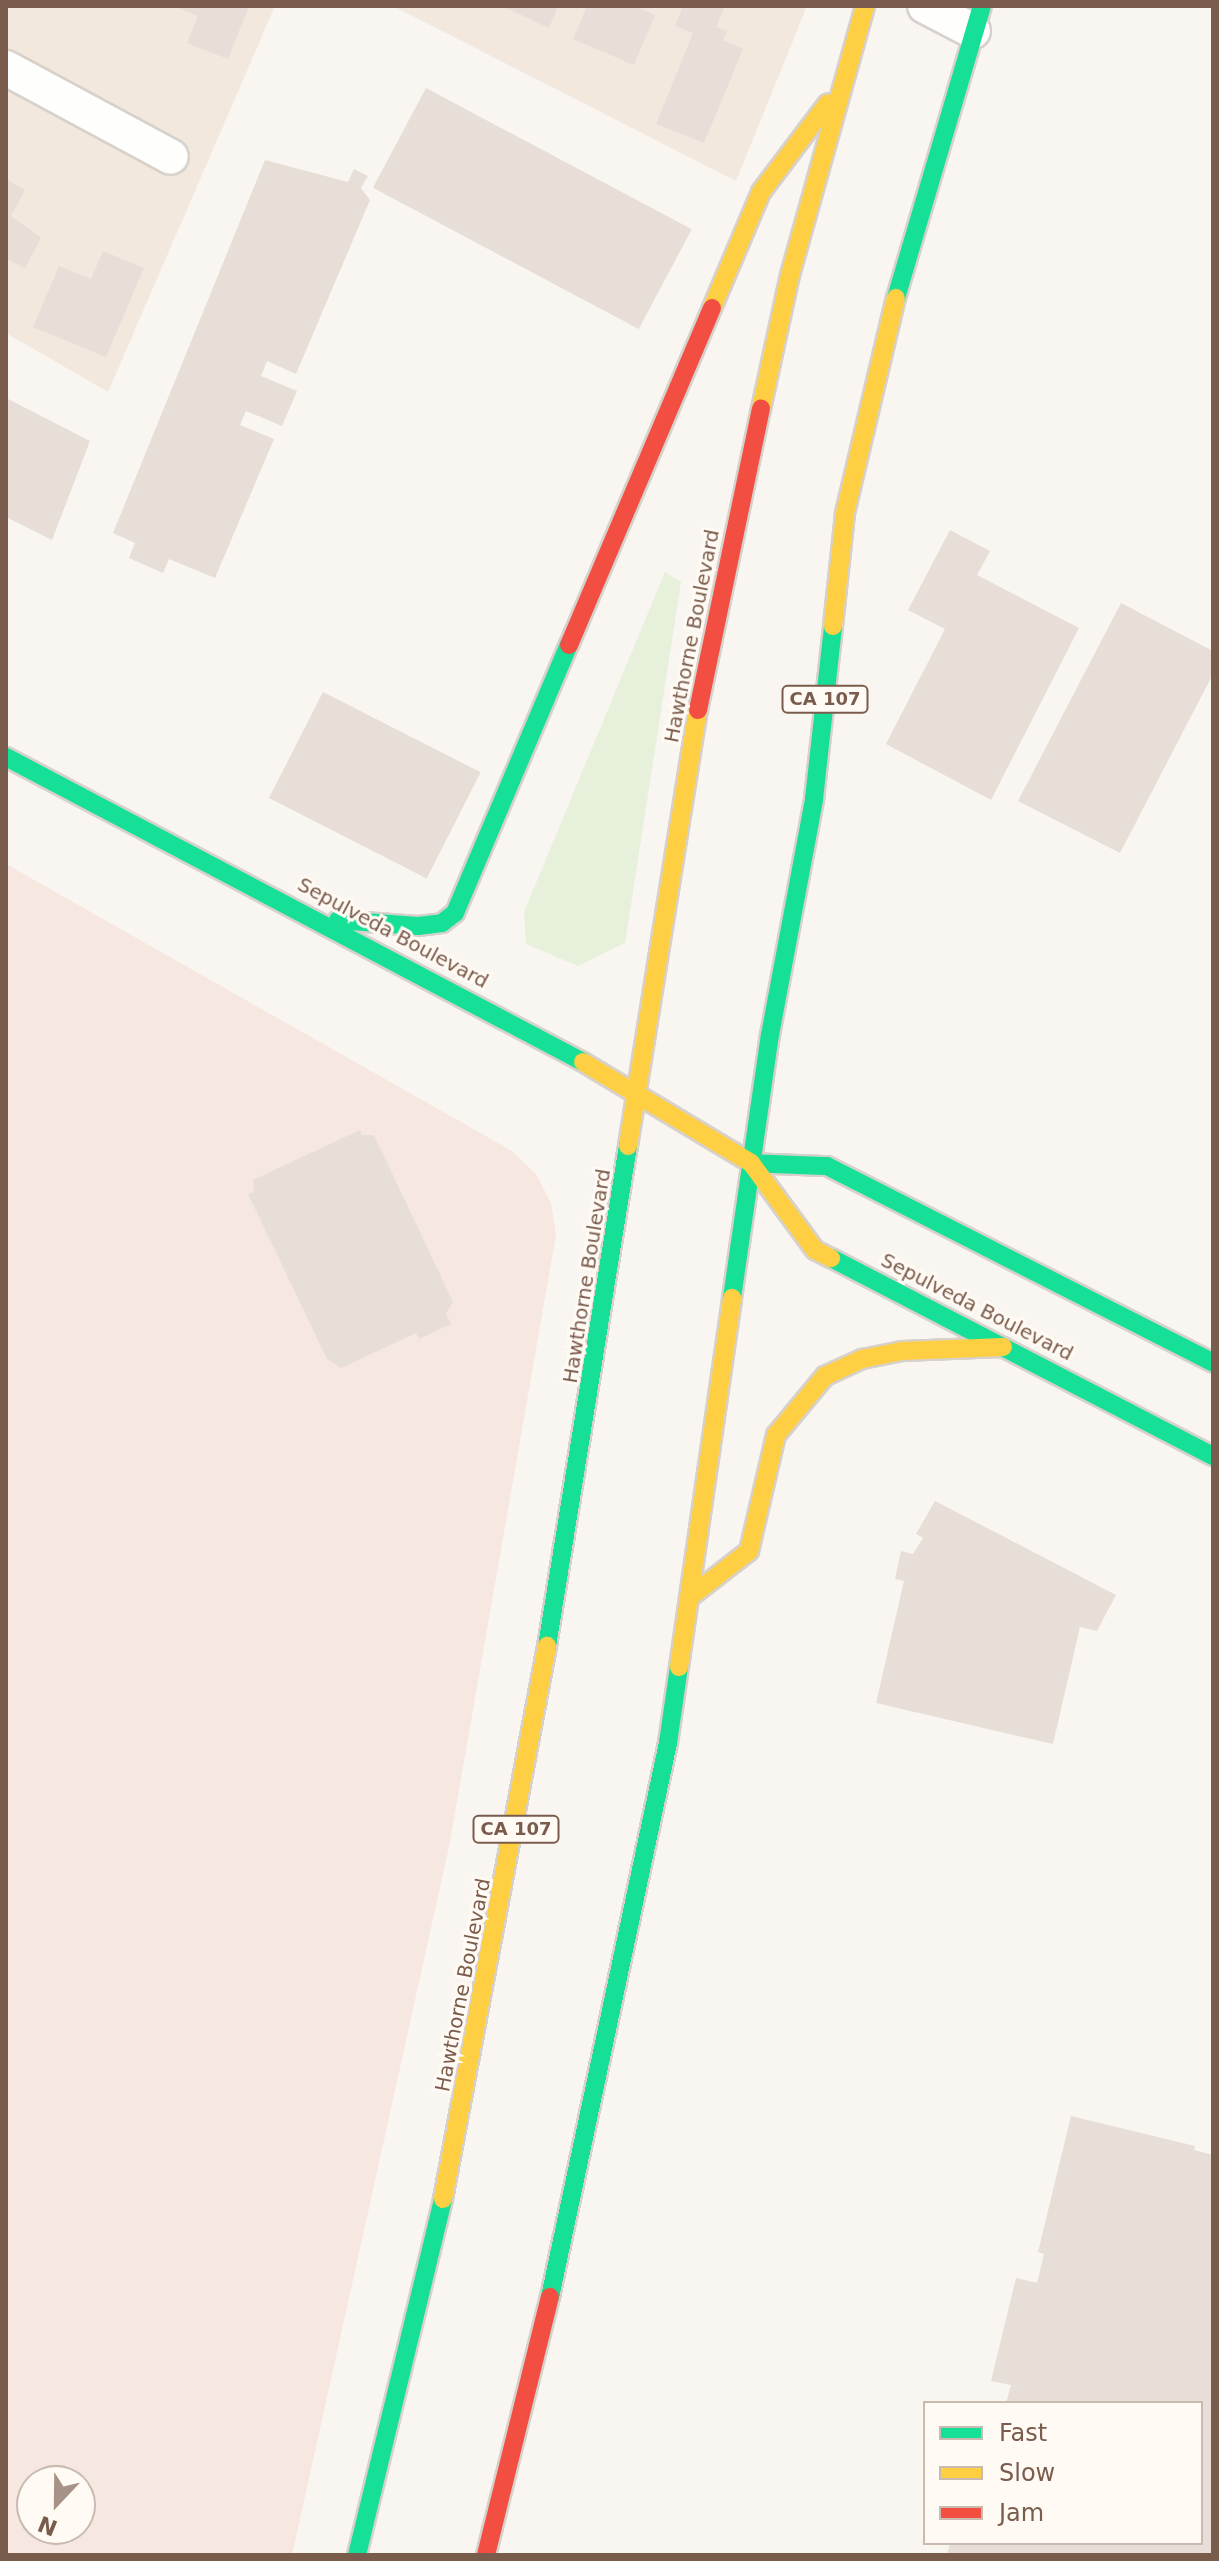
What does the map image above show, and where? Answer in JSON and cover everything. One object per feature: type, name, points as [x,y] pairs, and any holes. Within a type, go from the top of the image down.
[{"type":"main road","name":"Hawthorne Boulevard","points":[[357,2555],[434,2247],[522,1800],[706,662],[790,275],[865,6]]},
{"type":"main road","name":"CA 107","points":[[486,2555],[575,2194],[668,1743],[751,1163],[814,799],[845,513],[894,306],[977,18]]},
{"type":"main road","points":[[321,919],[418,926],[442,923],[455,913],[761,192],[843,82]]},
{"type":"main road","name":"Sepulveda Boulevard","points":[[6,757],[321,919],[637,1095],[751,1163],[815,1250],[1008,1347],[1213,1456]]},
{"type":"main road","name":"Sepulveda Boulevard","points":[[751,1163],[827,1166],[1213,1363]]},
{"type":"main road","points":[[690,1597],[749,1551],[776,1435],[825,1376],[862,1359],[902,1351],[1008,1347]]},
{"type":"street","points":[[925,6],[977,18]]},
{"type":"street","points":[[6,68],[171,157]]},
{"type":"shaded area","points":[[6,6],[275,6],[108,392],[6,333]]},
{"type":"shaded area","points":[[393,6],[807,6],[736,181]]},
{"type":"shaded area","points":[[6,864],[512,1151],[536,1174],[551,1203],[556,1235],[449,1847],[292,2555],[6,2555]]},
{"type":"green space","points":[[665,572],[681,582],[625,943],[578,966],[526,944],[524,912]]},
{"type":"building","points":[[174,6],[249,6],[228,59],[187,43],[198,16]]},
{"type":"building","points":[[502,6],[558,6],[549,28]]},
{"type":"building","points":[[587,6],[635,6],[655,15],[634,65],[573,39]]},
{"type":"building","points":[[683,6],[725,6],[716,27],[727,31],[723,40],[743,49],[704,143],[656,124],[693,33],[675,26]]},
{"type":"building","points":[[426,88],[692,229],[639,329],[373,188]]},
{"type":"building","points":[[265,160],[348,182],[354,169],[368,176],[361,188],[370,200],[296,374],[267,361],[261,376],[297,391],[282,426],[246,411],[240,425],[274,439],[215,578],[169,559],[163,573],[129,558],[135,543],[113,533]]},
{"type":"building","points":[[6,179],[25,190],[11,216],[41,238],[25,268],[6,259]]},
{"type":"building","points":[[103,251],[144,268],[106,357],[33,327],[59,266],[91,279]]},
{"type":"building","points":[[6,398],[90,441],[52,540],[6,517]]},
{"type":"building","points":[[950,530],[990,551],[977,575],[1079,628],[991,800],[886,744],[945,629],[908,610]]},
{"type":"building","points":[[1121,603],[1213,651],[1213,674],[1120,853],[1018,801]]},
{"type":"building","points":[[323,692],[481,772],[427,878],[269,798]]},
{"type":"building","points":[[360,1130],[362,1135],[374,1135],[453,1302],[446,1313],[451,1324],[419,1339],[416,1333],[341,1368],[327,1359],[248,1194],[254,1192],[253,1180]]},
{"type":"building","points":[[935,1501],[1116,1595],[1097,1631],[1080,1627],[1053,1744],[876,1703],[904,1581],[895,1579],[901,1551],[913,1554],[923,1538],[916,1534]]},
{"type":"building","points":[[1071,2116],[1195,2146],[1194,2150],[1213,2155],[1213,2555],[947,2555],[950,2545],[1203,2545],[1203,2401],[1007,2401],[1011,2385],[991,2381],[1016,2278],[1037,2283],[1044,2254],[1038,2252]]},
{"type":"traffic: fast","points":[[896,298],[982,6]]},
{"type":"traffic: fast","points":[[732,1298],[770,1035],[814,799],[833,626]]},
{"type":"traffic: fast","points":[[338,920],[418,926],[442,923],[455,913],[569,645]]},
{"type":"traffic: fast","points":[[6,757],[583,1062]]},
{"type":"traffic: fast","points":[[547,1646],[628,1146]]},
{"type":"traffic: fast","points":[[751,1163],[827,1166],[1213,1363]]},
{"type":"traffic: fast","points":[[831,1258],[1213,1456]]},
{"type":"traffic: fast","points":[[550,2297],[668,1743],[679,1667]]},
{"type":"traffic: fast","points":[[357,2555],[443,2199]]},
{"type":"traffic: slow","points":[[761,409],[790,275],[865,6]]},
{"type":"traffic: slow","points":[[712,308],[761,192],[828,103]]},
{"type":"traffic: slow","points":[[833,626],[845,513],[896,298]]},
{"type":"traffic: slow","points":[[628,1146],[698,710]]},
{"type":"traffic: slow","points":[[583,1062],[751,1163],[815,1250],[831,1258]]},
{"type":"traffic: slow","points":[[679,1667],[732,1298]]},
{"type":"traffic: slow","points":[[690,1597],[749,1551],[776,1435],[825,1376],[862,1359],[902,1351],[1003,1347]]},
{"type":"traffic: slow","points":[[443,2199],[547,1646]]},
{"type":"traffic: jam","points":[[569,645],[712,308]]},
{"type":"traffic: jam","points":[[698,710],[761,409]]},
{"type":"traffic: jam","points":[[486,2555],[550,2297]]}]
